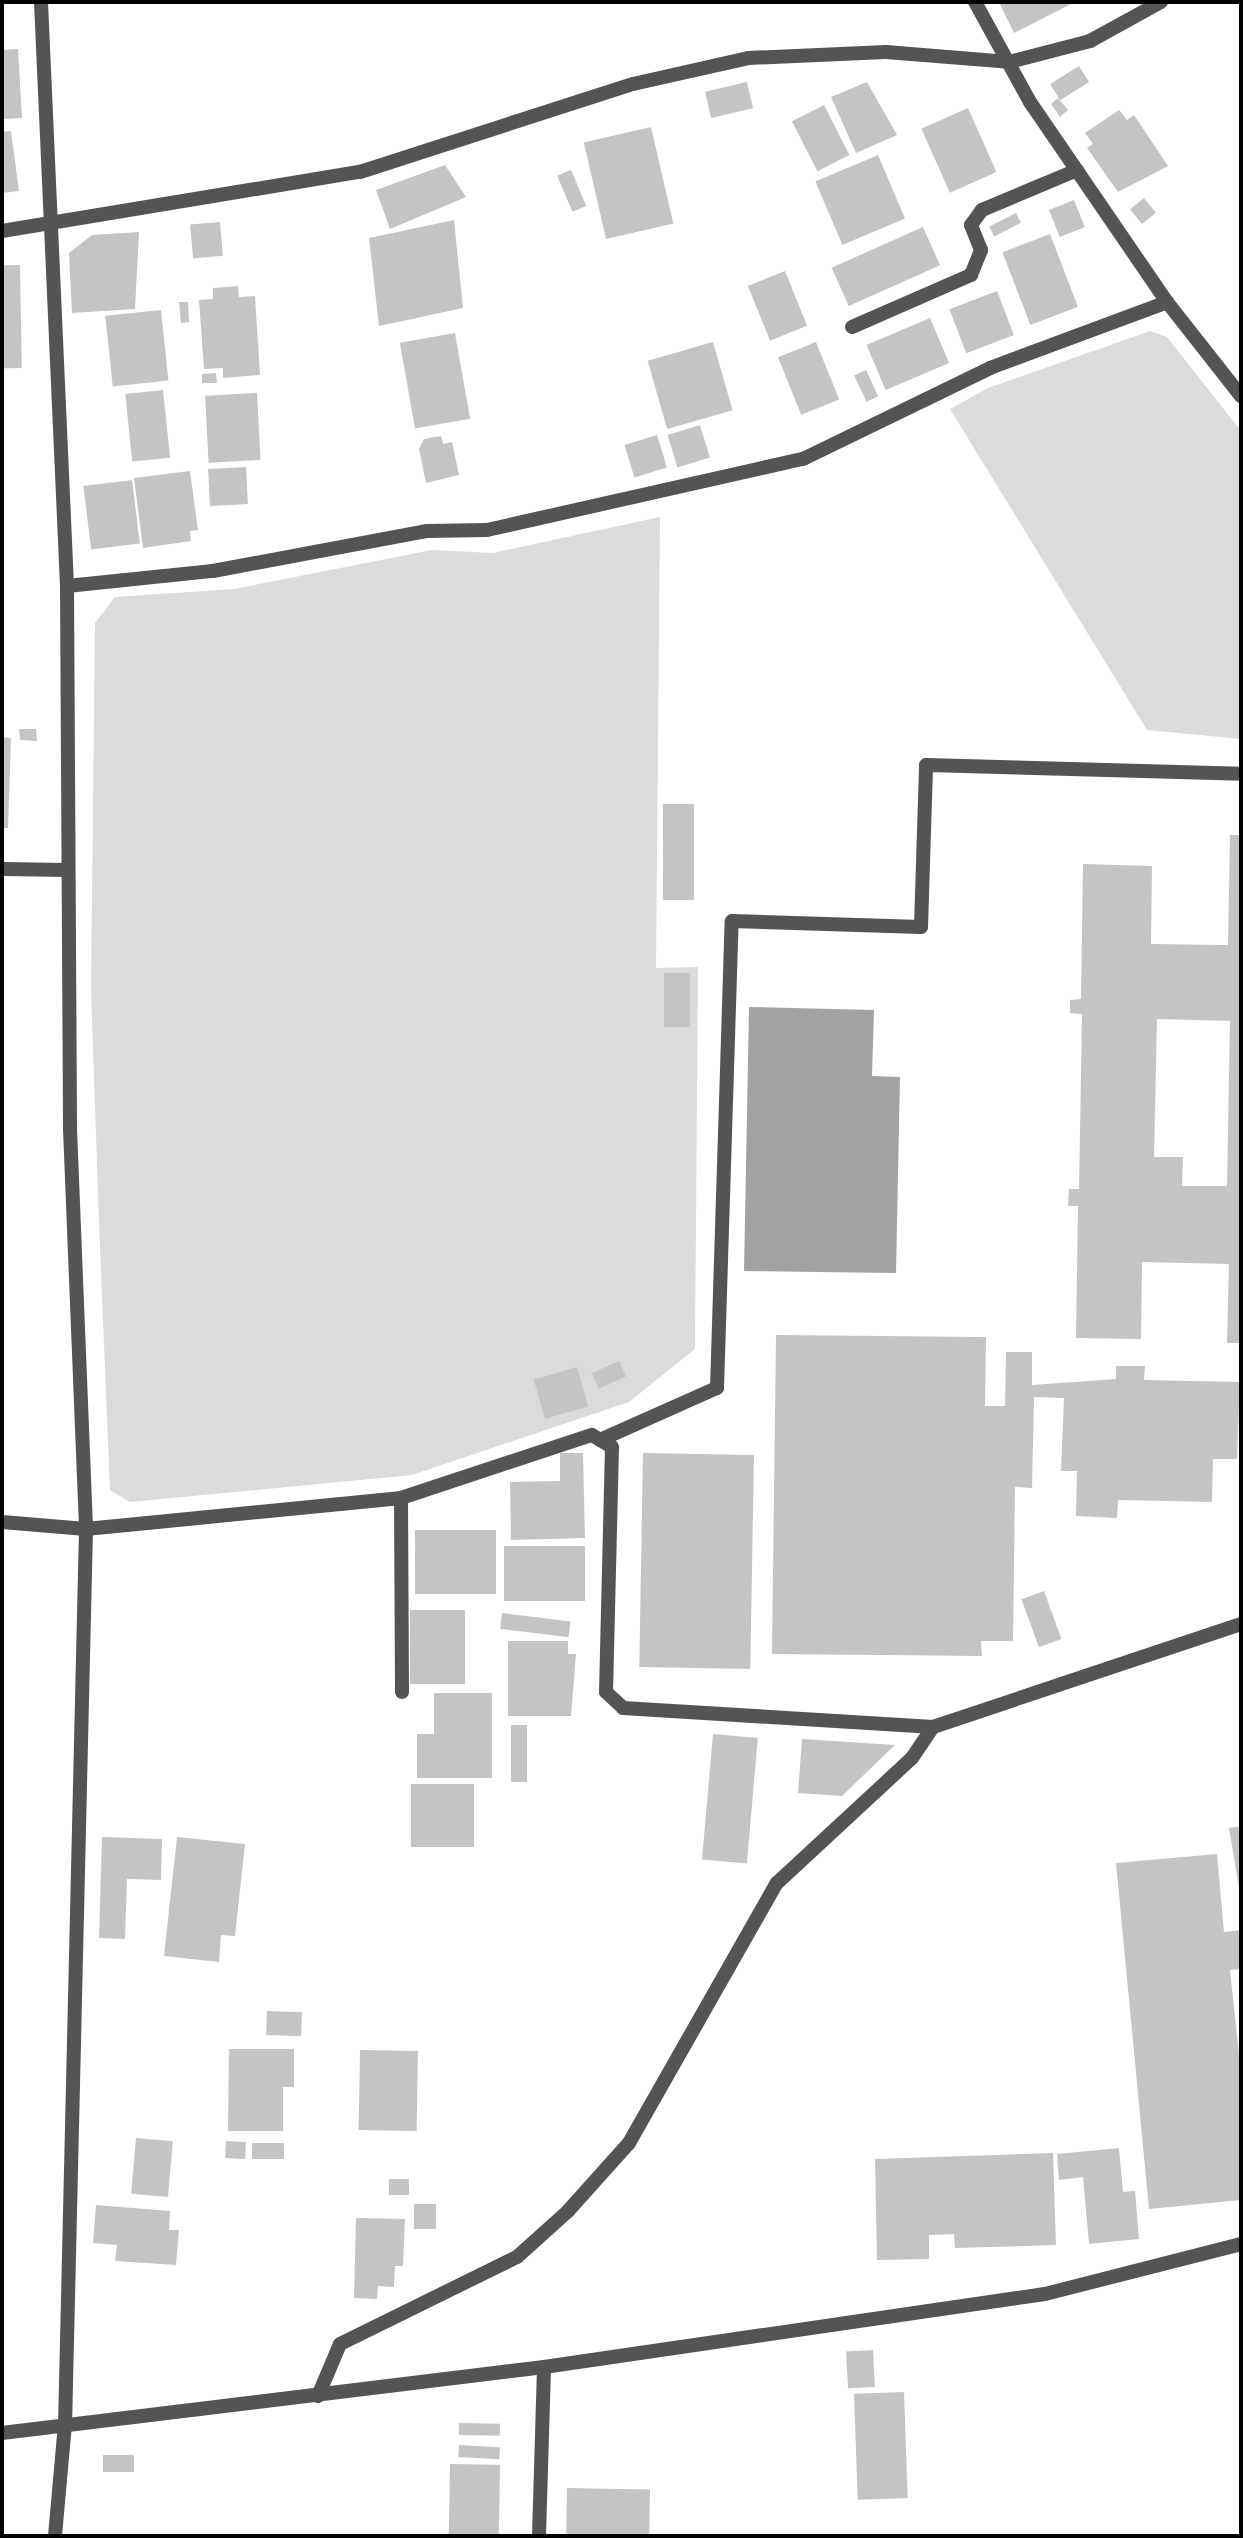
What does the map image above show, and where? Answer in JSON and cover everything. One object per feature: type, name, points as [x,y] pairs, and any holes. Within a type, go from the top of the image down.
[{"type":"street","points":[[41,2],[67,586],[68,870],[86,1529],[65,2424],[55,2536]]},
{"type":"street","points":[[975,2],[1077,170],[1167,302],[1241,396]]},
{"type":"street","points":[[2,231],[360,172],[633,84],[748,58],[886,52],[1009,62],[1090,41],[1161,2]]},
{"type":"street","points":[[852,327],[971,275],[981,250],[971,225],[982,210],[1077,170]]},
{"type":"street","points":[[67,586],[213,571],[427,531],[487,530],[803,459],[989,368],[1167,302]]},
{"type":"street","points":[[600,1440],[717,1388],[732,921],[921,927],[926,765],[1241,774]]},
{"type":"street","points":[[2,869],[68,870]]},
{"type":"street","points":[[2,1522],[86,1529],[401,1498],[592,1435],[612,1447],[606,1692],[623,1708],[933,1727],[1241,1624]]},
{"type":"street","points":[[401,1498],[402,1692]]},
{"type":"street","points":[[318,2396],[340,2344],[517,2257],[568,2211],[629,2143],[777,1883],[912,1758],[933,1727]]},
{"type":"street","points":[[2,2433],[544,2367],[1045,2294],[1241,2244]]},
{"type":"street","points":[[539,2536],[544,2367]]},
{"type":"shaded area","points":[[1150,331],[1167,337],[1241,431],[1241,739],[1147,730],[950,409],[988,388]]},
{"type":"shaded area","points":[[660,517],[656,968],[698,967],[695,1349],[629,1402],[412,1475],[130,1502],[110,1490],[99,1223],[91,989],[95,623],[115,597],[234,589],[432,550],[493,553]]},
{"type":"shaded area","points":[[749,1007],[874,1010],[872,1076],[900,1077],[896,1273],[744,1271]]},
{"type":"building","points":[[999,2],[1075,2],[1014,33]]},
{"type":"building","points":[[18,49],[22,118],[2,119],[2,50]]},
{"type":"building","points":[[1079,66],[1089,82],[1060,100],[1050,84]]},
{"type":"building","points":[[747,82],[753,108],[711,118],[705,92]]},
{"type":"building","points":[[867,82],[897,135],[856,153],[831,97]]},
{"type":"building","points":[[1058,98],[1068,110],[1060,117],[1051,104]]},
{"type":"building","points":[[824,105],[849,155],[817,171],[792,121]]},
{"type":"building","points":[[968,108],[996,172],[950,193],[921,129]]},
{"type":"building","points":[[1119,110],[1127,120],[1134,115],[1168,166],[1118,192],[1087,148],[1093,144],[1085,133]]},
{"type":"building","points":[[651,127],[673,223],[606,239],[584,143]]},
{"type":"building","points":[[11,131],[19,191],[2,193],[2,132]]},
{"type":"building","points":[[878,155],[905,219],[842,245],[815,182]]},
{"type":"building","points":[[445,165],[466,197],[390,229],[376,190]]},
{"type":"building","points":[[571,170],[586,206],[572,212],[557,176]]},
{"type":"building","points":[[1144,198],[1156,213],[1142,224],[1130,209]]},
{"type":"building","points":[[1074,200],[1085,227],[1060,237],[1049,210]]},
{"type":"building","points":[[1016,213],[1021,223],[994,236],[989,227]]},
{"type":"building","points":[[454,220],[463,308],[379,326],[369,238]]},
{"type":"building","points":[[220,222],[223,256],[193,258],[190,225]]},
{"type":"building","points":[[923,227],[940,265],[849,306],[832,268]]},
{"type":"building","points":[[139,232],[135,309],[72,313],[69,253],[92,235]]},
{"type":"building","points":[[1050,234],[1078,307],[1030,325],[1002,252]]},
{"type":"building","points":[[2,265],[20,265],[22,368],[4,368]]},
{"type":"building","points":[[785,271],[807,326],[770,341],[748,286]]},
{"type":"building","points":[[238,286],[239,297],[255,296],[260,375],[223,378],[223,368],[204,369],[199,300],[213,299],[213,288]]},
{"type":"building","points":[[997,291],[1014,335],[966,353],[949,309]]},
{"type":"building","points":[[179,302],[188,302],[189,322],[181,323]]},
{"type":"building","points":[[161,310],[168,381],[113,386],[105,316]]},
{"type":"building","points":[[930,318],[949,363],[886,390],[866,345]]},
{"type":"building","points":[[455,333],[470,419],[415,428],[400,343]]},
{"type":"building","points":[[713,342],[733,410],[667,429],[648,361]]},
{"type":"building","points":[[816,342],[839,399],[801,415],[778,357]]},
{"type":"building","points":[[866,370],[878,396],[866,402],[854,375]]},
{"type":"building","points":[[216,373],[217,383],[202,383],[202,374]]},
{"type":"building","points":[[163,390],[170,458],[132,462],[125,394]]},
{"type":"building","points":[[257,393],[261,460],[209,463],[205,396]]},
{"type":"building","points":[[700,425],[710,458],[677,467],[667,435]]},
{"type":"building","points":[[657,435],[667,468],[634,477],[624,445]]},
{"type":"building","points":[[441,436],[443,444],[452,442],[459,475],[426,483],[419,449],[424,439]]},
{"type":"building","points":[[246,467],[248,504],[210,506],[208,469]]},
{"type":"building","points":[[190,471],[198,530],[190,531],[191,541],[143,548],[134,478]]},
{"type":"building","points":[[132,480],[140,544],[91,549],[83,486]]},
{"type":"building","points":[[19,729],[36,729],[37,741],[20,740]]},
{"type":"building","points":[[2,737],[11,738],[8,828],[2,828]]},
{"type":"building","points":[[663,804],[694,804],[694,900],[663,900]]},
{"type":"building","points":[[1230,835],[1241,835],[1241,1343],[1227,1343],[1229,1264],[1142,1262],[1141,1339],[1076,1338],[1078,1206],[1068,1206],[1069,1189],[1079,1189],[1082,1014],[1070,1013],[1070,1000],[1081,999],[1083,864],[1152,866],[1151,944],[1228,945]],"holes":[[[1157,1019],[1230,1021],[1227,1186],[1182,1186],[1183,1157],[1154,1157]]]},
{"type":"building","points":[[664,973],[690,973],[690,1027],[664,1027]]},
{"type":"building","points":[[776,1335],[986,1337],[985,1406],[1005,1406],[1006,1352],[1032,1352],[1032,1385],[1116,1379],[1116,1366],[1145,1366],[1144,1380],[1240,1382],[1237,1459],[1213,1459],[1212,1502],[1118,1500],[1117,1518],[1076,1516],[1077,1471],[1061,1471],[1064,1398],[1034,1397],[1032,1488],[1015,1487],[1013,1641],[981,1641],[982,1656],[772,1654]]},
{"type":"building","points":[[619,1361],[626,1377],[599,1389],[592,1373]]},
{"type":"building","points":[[577,1367],[588,1406],[545,1419],[534,1379]]},
{"type":"building","points":[[560,1453],[583,1453],[585,1538],[511,1540],[510,1482],[560,1481]]},
{"type":"building","points":[[643,1453],[754,1455],[750,1669],[639,1667]]},
{"type":"building","points":[[415,1530],[496,1530],[496,1594],[415,1594]]},
{"type":"building","points":[[504,1546],[585,1546],[585,1601],[504,1601]]},
{"type":"building","points":[[1044,1591],[1061,1639],[1039,1647],[1021,1599]]},
{"type":"building","points":[[410,1610],[465,1610],[465,1684],[410,1684]]},
{"type":"building","points":[[502,1613],[570,1621],[569,1637],[500,1629]]},
{"type":"building","points":[[508,1641],[568,1641],[568,1654],[576,1654],[571,1716],[508,1716]]},
{"type":"building","points":[[434,1693],[492,1693],[492,1778],[417,1778],[417,1734],[434,1734]]},
{"type":"building","points":[[511,1725],[527,1725],[527,1782],[511,1782]]},
{"type":"building","points":[[713,1734],[758,1738],[747,1863],[702,1860]]},
{"type":"building","points":[[802,1739],[895,1745],[842,1796],[798,1793]]},
{"type":"building","points":[[411,1784],[474,1784],[474,1847],[411,1847]]},
{"type":"building","points":[[1241,1826],[1241,1894],[1240,1894],[1229,1828]]},
{"type":"building","points":[[102,1837],[162,1839],[161,1880],[127,1879],[125,1939],[99,1938]]},
{"type":"building","points":[[177,1837],[245,1844],[235,1936],[221,1935],[219,1962],[164,1956]]},
{"type":"building","points":[[1217,1854],[1224,1932],[1241,1930],[1241,1969],[1230,1970],[1241,2073],[1241,2200],[1149,2209],[1116,1863]]},
{"type":"building","points":[[267,2011],[302,2012],[301,2036],[266,2035]]},
{"type":"building","points":[[229,2049],[294,2049],[294,2087],[283,2087],[283,2131],[228,2131]]},
{"type":"building","points":[[360,2050],[418,2051],[417,2131],[359,2130]]},
{"type":"building","points":[[136,2138],[173,2141],[168,2197],[131,2194]]},
{"type":"building","points":[[226,2141],[246,2142],[245,2159],[225,2158]]},
{"type":"building","points":[[252,2143],[284,2143],[284,2159],[252,2159]]},
{"type":"building","points":[[1119,2148],[1123,2192],[1135,2191],[1139,2239],[1089,2244],[1083,2177],[1059,2180],[1057,2154]]},
{"type":"building","points":[[1053,2153],[1056,2245],[955,2248],[954,2234],[929,2235],[929,2259],[877,2260],[875,2159]]},
{"type":"building","points":[[389,2179],[409,2179],[409,2195],[389,2195]]},
{"type":"building","points":[[414,2204],[436,2204],[436,2229],[414,2229]]},
{"type":"building","points":[[96,2205],[170,2211],[169,2230],[179,2230],[176,2265],[115,2261],[117,2245],[93,2243]]},
{"type":"building","points":[[356,2218],[405,2219],[403,2266],[395,2266],[394,2287],[378,2286],[377,2299],[354,2298]]},
{"type":"building","points":[[873,2350],[875,2387],[848,2388],[846,2351]]},
{"type":"building","points":[[904,2392],[908,2498],[858,2500],[854,2394]]},
{"type":"building","points":[[459,2423],[500,2424],[500,2436],[459,2435]]},
{"type":"building","points":[[459,2445],[500,2447],[499,2459],[458,2457]]},
{"type":"building","points":[[103,2455],[134,2455],[134,2472],[103,2472]]},
{"type":"building","points":[[450,2464],[500,2465],[499,2536],[449,2536]]},
{"type":"building","points":[[567,2488],[650,2489],[649,2536],[566,2536]]}]
